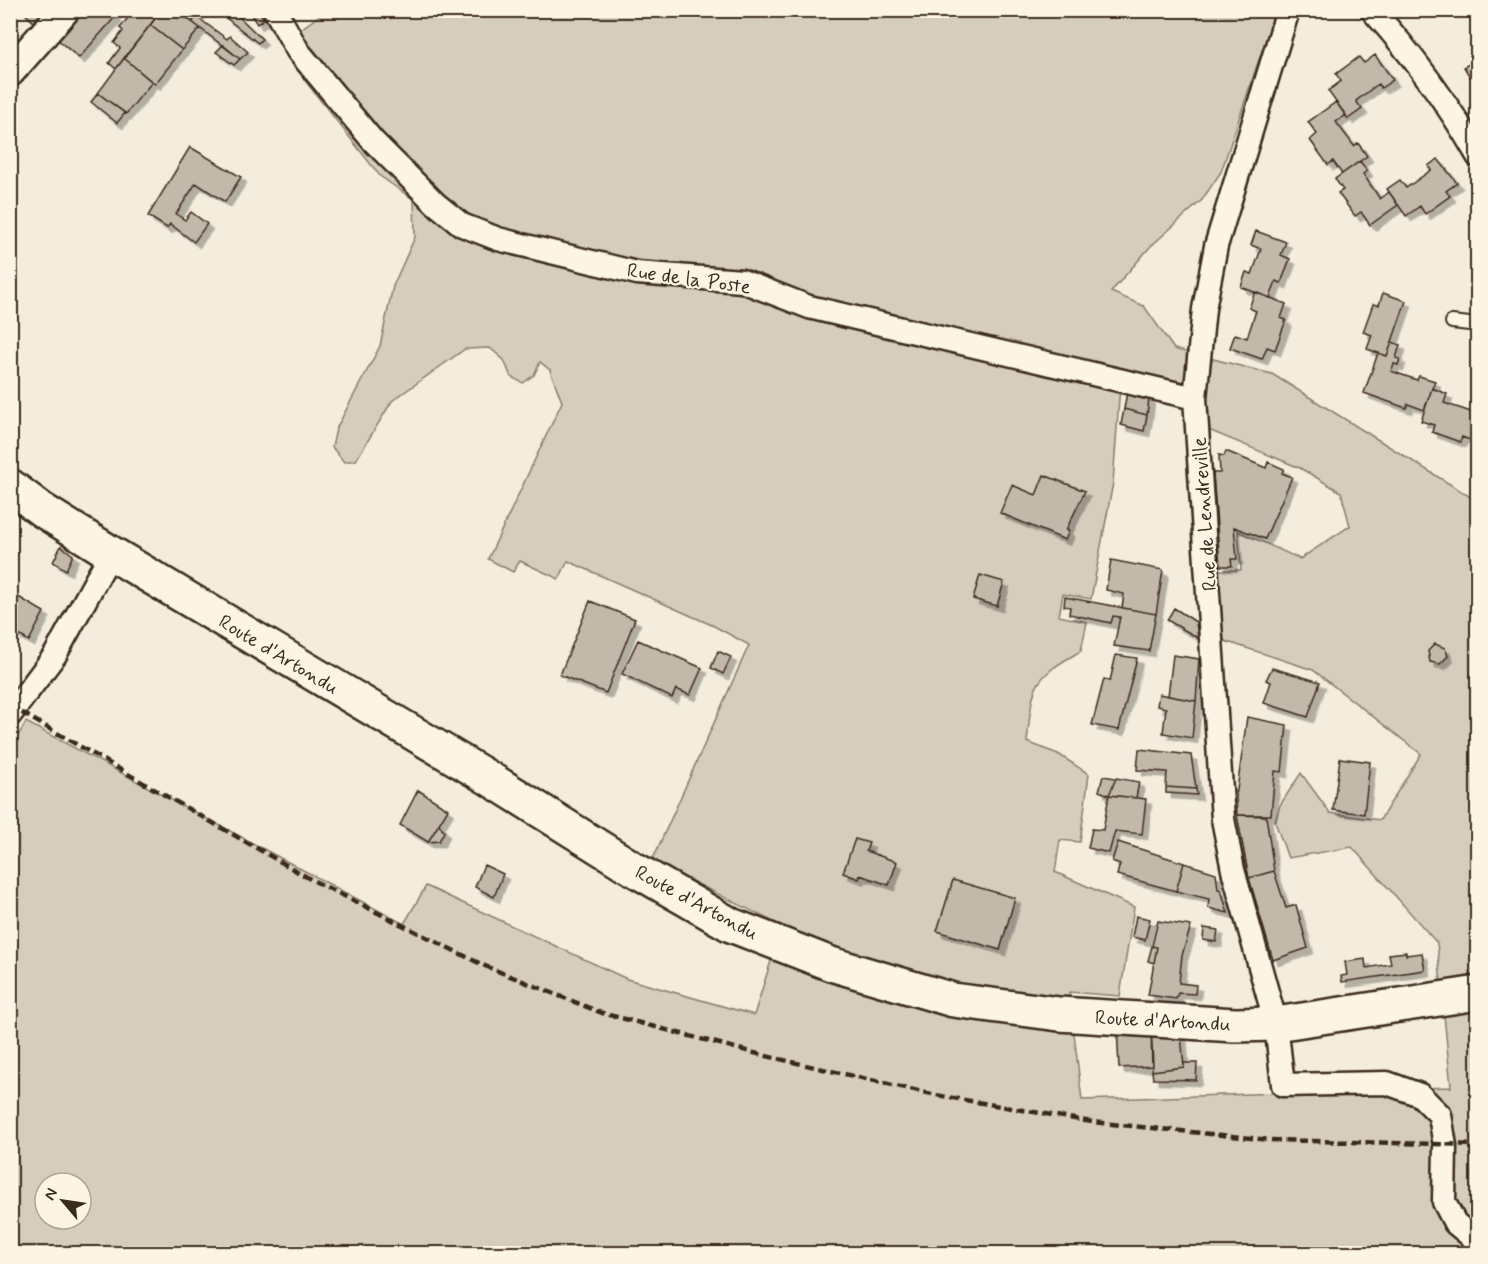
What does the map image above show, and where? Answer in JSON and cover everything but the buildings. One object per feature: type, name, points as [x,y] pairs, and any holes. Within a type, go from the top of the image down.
[{"type":"main road","name":"Route d'Artondu","points":[[10,486],[42,510],[111,554],[487,777],[634,869],[742,929],[831,964],[953,1000],[1059,1014],[1235,1025],[1276,1024],[1478,993]]},
{"type":"street","points":[[10,72],[65,10]]},
{"type":"street","name":"Rue de la Poste","points":[[274,10],[298,51],[373,141],[436,204],[462,225],[498,239],[637,273],[742,282],[809,307],[1196,398]]},
{"type":"street","name":"Rue de Lendreville","points":[[1288,10],[1216,246],[1204,309],[1196,398],[1223,819],[1233,870],[1276,1024],[1283,1084],[1387,1083],[1420,1095],[1440,1116],[1445,1146],[1444,1202],[1455,1224],[1478,1242]]},
{"type":"street","points":[[1372,10],[1401,43],[1453,112],[1478,156]]},
{"type":"street","points":[[10,715],[55,655],[111,554]]},
{"type":"lane","points":[[1452,322],[1478,325]]},
{"type":"shaded area","points":[[327,10],[1260,10],[1274,15],[1221,172],[1202,200],[1150,247],[1111,292],[1144,306],[1174,349],[1272,374],[1477,501],[1477,1253],[11,1254],[10,750],[26,722],[404,924],[426,886],[627,979],[754,1015],[782,926],[652,861],[749,645],[714,626],[568,561],[559,579],[520,561],[513,572],[488,559],[562,402],[550,370],[540,362],[534,375],[523,383],[511,377],[504,360],[490,348],[465,349],[392,401],[356,460],[344,462],[332,447],[336,429],[380,346],[393,286],[415,237],[414,200],[380,176],[302,77],[301,29]],"holes":[[[1120,385],[1190,401],[1187,421],[1300,468],[1341,492],[1350,526],[1300,559],[1238,531],[1241,570],[1218,570],[1204,577],[1205,621],[1225,641],[1313,670],[1421,754],[1380,820],[1330,813],[1301,773],[1280,805],[1275,822],[1288,858],[1352,847],[1437,943],[1451,1087],[1082,1100],[1069,992],[1120,996],[1134,907],[1055,872],[1060,840],[1080,842],[1089,774],[1058,754],[1027,742],[1031,708],[1033,696],[1043,677],[1081,651],[1087,622],[1059,616],[1063,594],[1091,599],[1113,483]]]},
{"type":"railway","points":[[10,706],[312,880],[485,966],[602,1013],[762,1055],[936,1095],[1092,1122],[1271,1140],[1478,1145]]}]
